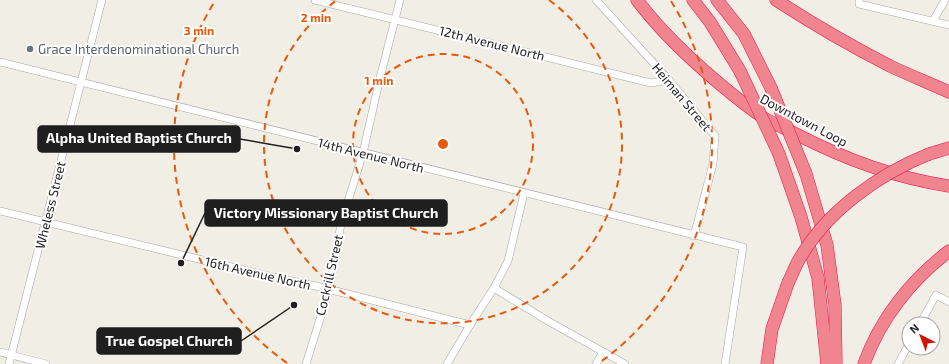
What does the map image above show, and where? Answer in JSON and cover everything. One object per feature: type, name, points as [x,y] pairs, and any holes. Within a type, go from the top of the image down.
[{"type":"highway","name":"Downtown Loop","points":[[638,0],[688,56],[735,97],[764,118],[831,152],[867,166],[913,179],[949,186]]},
{"type":"highway","points":[[694,0],[710,22],[740,71],[780,154],[801,217],[818,278],[827,364]]},
{"type":"highway","points":[[717,0],[744,34],[771,88],[806,174],[827,245],[835,305],[836,364]]},
{"type":"highway","points":[[776,0],[806,19],[874,57],[949,92]]},
{"type":"highway","points":[[767,364],[772,330],[788,283],[800,258],[820,230],[845,205],[874,182],[907,163],[949,148]]},
{"type":"highway","points":[[864,364],[875,339],[890,313],[910,287],[931,265],[949,251]]},
{"type":"street","name":"Wheless Street","points":[[9,364],[102,0]]},
{"type":"street","name":"12th Avenue North","points":[[315,0],[651,83],[669,80]]},
{"type":"street","name":"Cockrill Street","points":[[306,364],[329,290],[341,224],[363,153],[400,0]]},
{"type":"street","name":"Heiman Street","points":[[596,0],[669,80],[714,136],[712,164],[694,236]]},
{"type":"street","points":[[933,21],[945,0]]},
{"type":"street","points":[[859,2],[949,25]]},
{"type":"street","name":"14th Avenue North","points":[[0,62],[742,247],[725,364]]},
{"type":"street","points":[[447,364],[494,288],[508,262],[524,193]]},
{"type":"street","name":"16th Avenue North","points":[[0,211],[470,325]]},
{"type":"street","points":[[494,288],[548,321],[625,364]]},
{"type":"street","points":[[924,316],[936,295],[949,302]]},
{"type":"street","points":[[0,352],[46,364]]},
{"type":"street","points":[[596,364],[603,352]]},
{"type":"place","name":"Grace Interdenominational Church","points":[[30,49]]},
{"type":"place","name":"Alpha United Baptist Church","points":[[297,149]]},
{"type":"place","name":"Victory Missionary Baptist Church","points":[[181,263]]},
{"type":"place","name":"True Gospel Church","points":[[294,305]]}]
